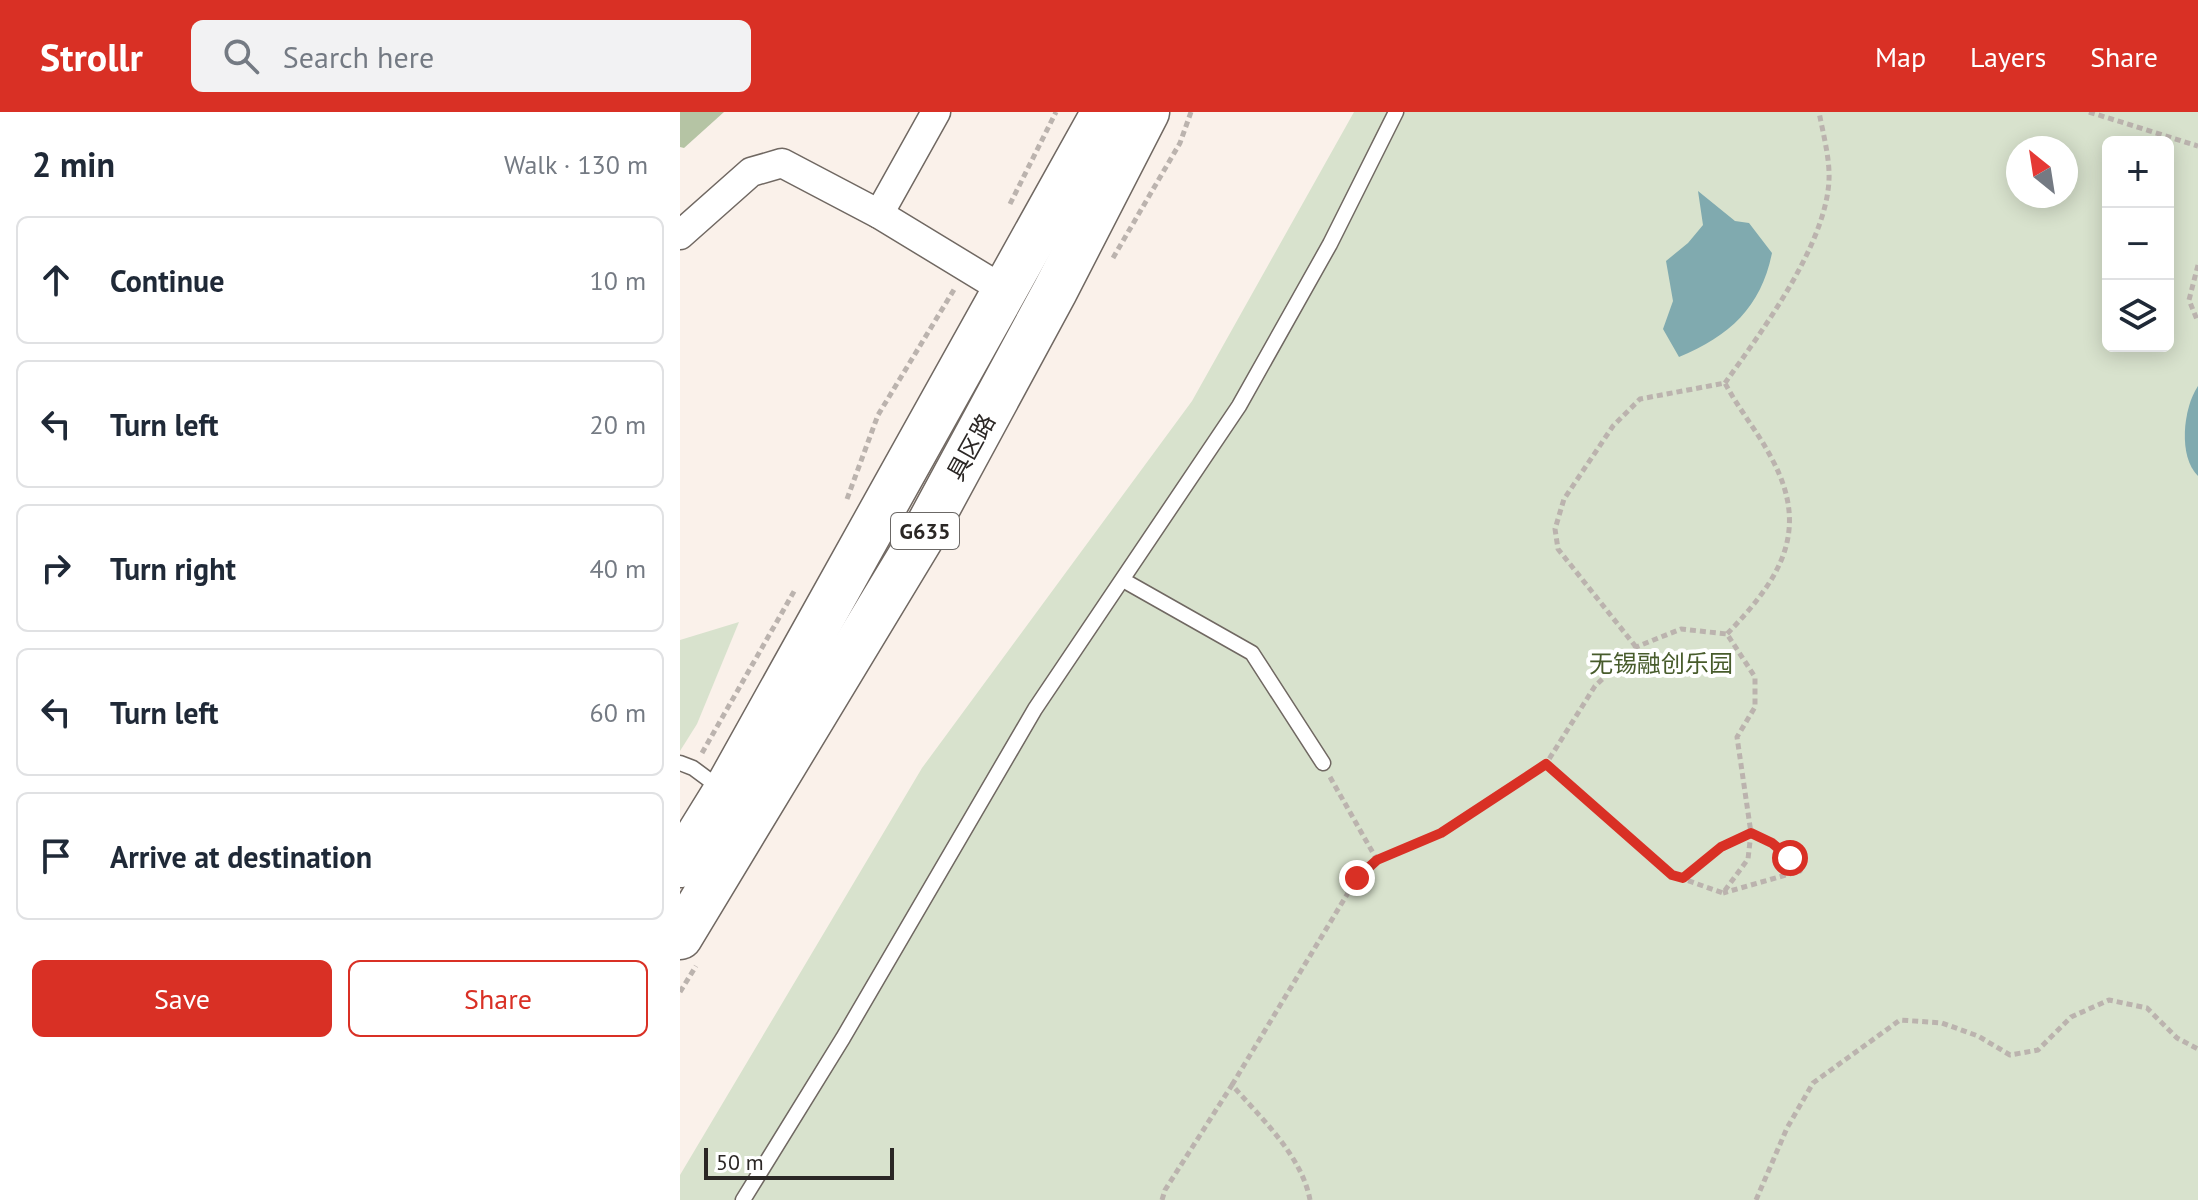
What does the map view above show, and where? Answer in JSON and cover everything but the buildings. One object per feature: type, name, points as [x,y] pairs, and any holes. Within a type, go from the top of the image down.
[{"type":"highway","name":"具区路","points":[[680,865],[700,774],[1004,290],[1104,112]]},
{"type":"highway","name":"具区路","points":[[680,937],[923,535],[1055,291],[1147,112]]},
{"type":"street","points":[[879,214],[936,112]]},
{"type":"street","points":[[680,235],[751,172],[782,163],[879,214],[1004,290]]},
{"type":"lane","points":[[743,1200],[843,1038],[1035,709],[1239,406],[1330,244],[1396,112]]},
{"type":"lane","points":[[1123,580],[1252,653],[1323,763]]},
{"type":"path","points":[[1008,209],[1056,112]]},
{"type":"path","points":[[1636,647],[1558,549],[1555,529],[1564,499],[1613,426],[1640,399],[1725,383],[1773,315],[1817,231],[1829,180],[1819,112]]},
{"type":"path","points":[[2089,112],[2198,146]]},
{"type":"path","points":[[2198,265],[2189,300],[2198,322]]},
{"type":"path","points":[[839,513],[878,415],[967,267]]},
{"type":"path","points":[[1725,383],[1775,464],[1792,512],[1789,544],[1765,588],[1727,634]]},
{"type":"path","points":[[700,774],[801,580]]},
{"type":"path","points":[[1162,1200],[1357,878],[1377,860],[1441,833],[1546,764],[1595,686],[1636,647],[1681,629],[1727,634]]},
{"type":"path","points":[[1723,893],[1748,859],[1751,833],[1737,737],[1755,707],[1755,677],[1727,634]]},
{"type":"path","points":[[1323,763],[1377,860]]},
{"type":"path","points":[[1546,764],[1617,831],[1672,875],[1723,893],[1800,871],[1772,843],[1751,833]]},
{"type":"path","points":[[1683,878],[1721,847],[1751,833]]},
{"type":"path","points":[[1756,1200],[1787,1128],[1813,1083],[1900,1020],[1942,1023],[1978,1036],[2010,1055],[2038,1050],[2071,1017],[2109,1000],[2147,1008],[2177,1038],[2198,1049]]},
{"type":"path","points":[[1232,1085],[1277,1136],[1307,1183],[1310,1200]]},
{"type":"green space","points":[[680,112],[724,112],[684,148],[680,147]]},
{"type":"green space","name":"无锡融创乐园","points":[[1354,112],[2198,112],[2198,1200],[680,1200],[680,1175],[922,768],[1192,401]]},
{"type":"green space","points":[[739,622],[697,724],[680,751],[680,640]]},
{"type":"water","points":[[1698,191],[1735,221],[1749,223],[1772,253],[1760,289],[1740,317],[1714,339],[1679,357],[1663,329],[1673,301],[1666,261],[1688,243],[1703,225]]},
{"type":"water","points":[[2198,386],[2198,476],[2187,457],[2185,432],[2189,407]]},
{"type":"route","points":[[1357,878],[1377,860],[1441,833],[1546,764],[1617,831],[1672,875],[1683,878],[1721,847],[1751,833],[1772,843],[1790,858]]}]
